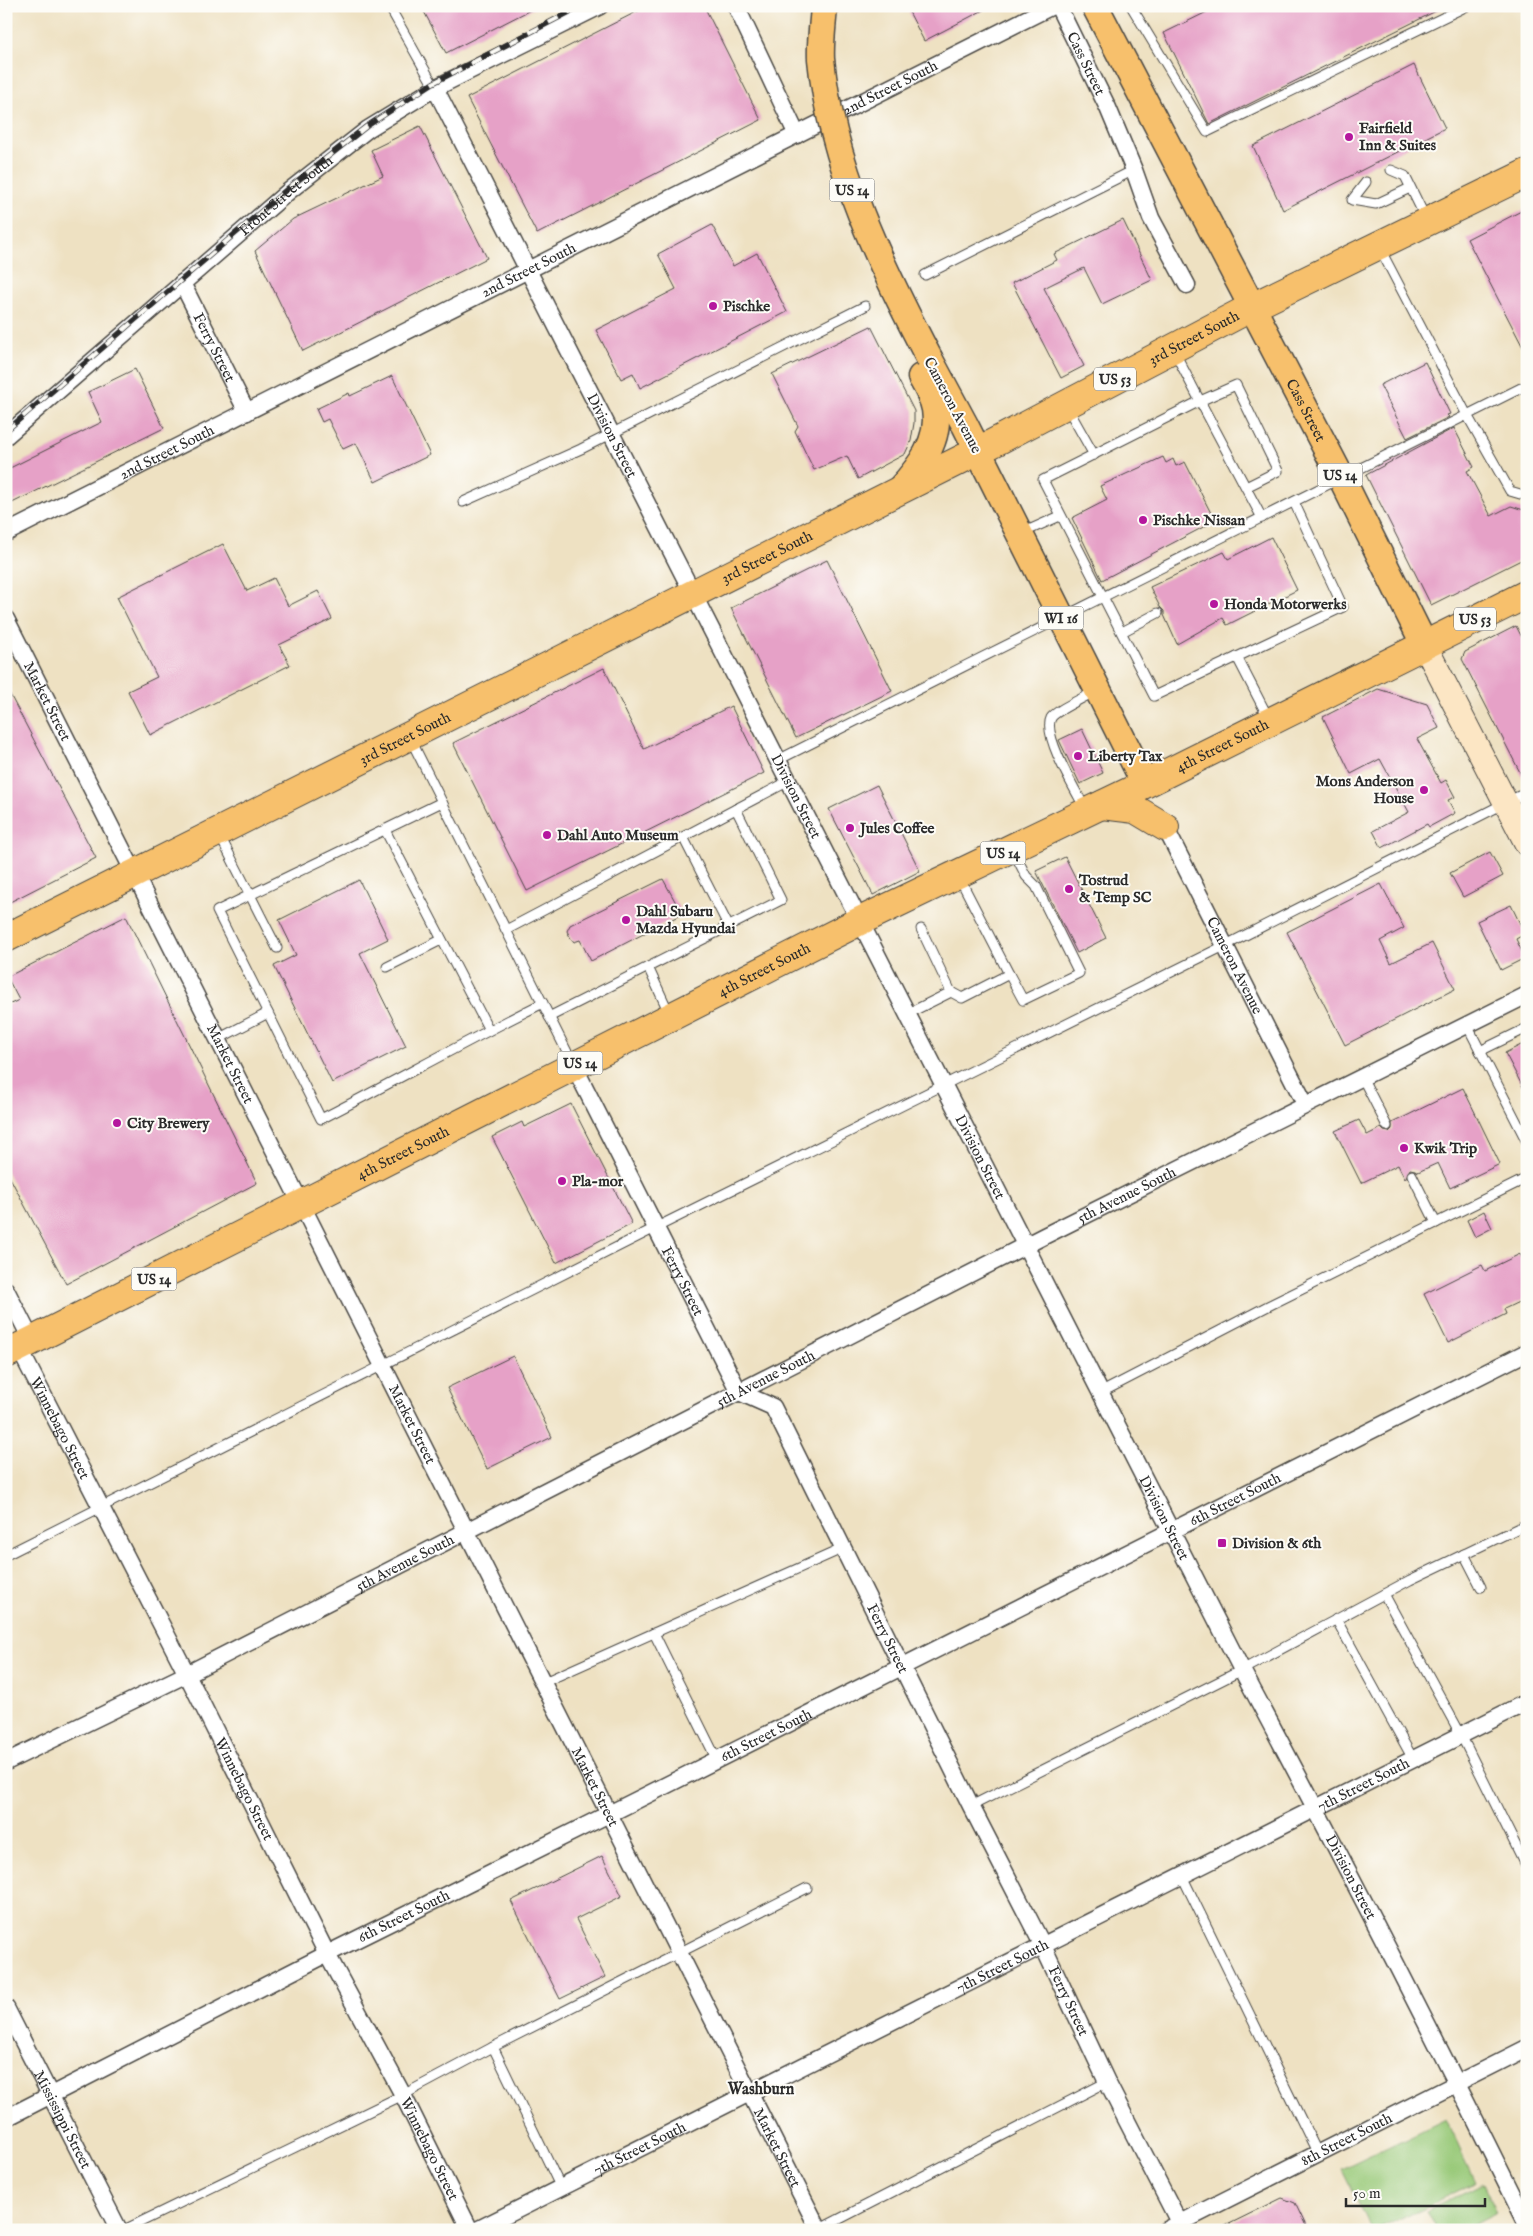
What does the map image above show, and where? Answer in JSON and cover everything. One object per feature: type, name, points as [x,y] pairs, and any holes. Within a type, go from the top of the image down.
[{"type":"highway","name":"3rd Street South","points":[[6,938],[978,451],[1252,307],[1527,173]]},
{"type":"highway","name":"4th Street South","points":[[19,1347],[860,921],[1145,784],[1527,594]]},
{"type":"highway","points":[[1094,808],[1135,808],[1165,827]]},
{"type":"main road","name":"Cameron Avenue","points":[[824,6],[821,58],[829,107],[856,202],[901,304],[923,364],[978,451],[1145,784]]},
{"type":"main road","name":"Cass Street","points":[[1095,6],[1342,479],[1527,844]]},
{"type":"main road","points":[[900,490],[926,458],[936,421],[923,364]]},
{"type":"street","name":"Front Street South","points":[[6,436],[289,191],[368,129],[435,88],[600,6]]},
{"type":"street","points":[[736,6],[797,135]]},
{"type":"street","name":"2nd Street South","points":[[6,533],[1052,6]]},
{"type":"street","name":"Cass Street","points":[[1058,6],[1108,108],[1134,170],[1151,218],[1186,285]]},
{"type":"street","name":"Division Street","points":[[435,88],[1242,1670],[1316,1808],[1458,2083],[1527,2224]]},
{"type":"street","name":"Ferry Street","points":[[182,283],[247,412]]},
{"type":"street","name":"Market Street","points":[[6,618],[819,2230]]},
{"type":"street","name":"Cameron Avenue","points":[[1165,827],[1305,1104]]},
{"type":"street","name":"5th Avenue South","points":[[6,1762],[187,1674],[1305,1104],[1527,995]]},
{"type":"street","name":"Ferry Street","points":[[574,1066],[739,1392],[773,1407],[971,1806],[1043,1946],[1176,2228]]},
{"type":"street","name":"Winnebago Street","points":[[6,1290],[19,1347],[187,1674],[327,1954],[403,2095],[470,2230]]},
{"type":"street","name":"6th Street South","points":[[6,2118],[327,1954],[609,1815],[1527,1352]]},
{"type":"street","name":"7th Street South","points":[[477,2230],[1527,1702]]},
{"type":"street","name":"Mississippi Street","points":[[6,2008],[119,2230]]},
{"type":"street","name":"8th Street South","points":[[1176,2228],[1527,2048]]},
{"type":"lane","points":[[389,6],[435,88]]},
{"type":"lane","points":[[1131,6],[1207,132],[1467,6]]},
{"type":"lane","points":[[926,275],[1134,170]]},
{"type":"lane","points":[[1391,170],[1405,176],[1427,221]]},
{"type":"lane","points":[[1366,182],[1352,200],[1376,204],[1410,188]]},
{"type":"lane","points":[[1378,245],[1467,416],[1510,491],[1527,496]]},
{"type":"lane","points":[[463,502],[612,434],[865,306]]},
{"type":"lane","points":[[1172,349],[1262,518]]},
{"type":"lane","points":[[1246,486],[1278,471],[1236,385],[1200,401],[1043,480],[1060,516],[1104,595],[1154,696],[1343,607],[1294,502]]},
{"type":"lane","points":[[778,760],[1060,617],[1342,479],[1527,385]]},
{"type":"lane","points":[[1066,404],[1094,455]]},
{"type":"lane","points":[[1019,534],[1060,516]]},
{"type":"lane","points":[[1122,632],[1158,613]]},
{"type":"lane","points":[[1236,657],[1270,721]]},
{"type":"lane","points":[[1094,808],[1052,740],[1050,724],[1054,714],[1097,690]]},
{"type":"lane","points":[[409,736],[574,1066]]},
{"type":"lane","points":[[506,930],[789,781]]},
{"type":"lane","points":[[6,1555],[102,1509],[655,1228],[1226,945],[1527,792]]},
{"type":"lane","points":[[442,802],[218,911],[321,1120],[543,1003]]},
{"type":"lane","points":[[549,1017],[781,900],[736,809]]},
{"type":"lane","points":[[384,830],[489,1030]]},
{"type":"lane","points":[[218,832],[277,948]]},
{"type":"lane","points":[[683,837],[729,927]]},
{"type":"lane","points":[[958,874],[1024,1000],[1079,973],[1036,886],[1026,876],[1012,848]]},
{"type":"lane","points":[[921,929],[951,992],[962,998],[1009,974]]},
{"type":"lane","points":[[387,967],[442,940]]},
{"type":"lane","points":[[648,967],[671,1017]]},
{"type":"lane","points":[[907,1014],[951,992]]},
{"type":"lane","points":[[218,1039],[268,1013]]},
{"type":"lane","points":[[1467,1025],[1527,1142]]},
{"type":"lane","points":[[1480,1051],[1527,1028]]},
{"type":"lane","points":[[1362,1077],[1387,1126]]},
{"type":"lane","points":[[1412,1175],[1436,1224]]},
{"type":"lane","points":[[1100,1393],[1527,1178]]},
{"type":"lane","points":[[971,1806],[1242,1670],[1384,1594],[1527,1524]]},
{"type":"lane","points":[[542,1683],[844,1548]]},
{"type":"lane","points":[[1464,1554],[1481,1587]]},
{"type":"lane","points":[[1384,1594],[1461,1735],[1527,1868]]},
{"type":"lane","points":[[1336,1619],[1413,1760]]},
{"type":"lane","points":[[654,1633],[717,1760]]},
{"type":"lane","points":[[1182,1876],[1318,2154]]},
{"type":"lane","points":[[124,2230],[403,2095],[493,2047],[807,1888]]},
{"type":"lane","points":[[493,2047],[561,2188]]},
{"type":"lane","points":[[819,2230],[1107,2082]]},
{"type":"green space","points":[[1446,2119],[1476,2182],[1379,2230],[1372,2230],[1342,2169]]},
{"type":"green space","points":[[1483,2183],[1497,2213],[1463,2230],[1436,2230],[1426,2211]]},
{"type":"building","points":[[421,6],[538,6],[446,53]]},
{"type":"building","points":[[648,6],[704,6],[761,120],[537,234],[467,98]]},
{"type":"building","points":[[906,6],[991,6],[924,41]]},
{"type":"building","points":[[1219,6],[1446,6],[1209,124],[1164,33]]},
{"type":"building","name":"Fairfield Inn & Suites","points":[[1414,65],[1445,128],[1283,210],[1253,146]]},
{"type":"building","points":[[420,126],[487,258],[303,351],[255,251],[293,219],[383,176],[371,150]]},
{"type":"building","points":[[1527,208],[1527,355],[1467,239]]},
{"type":"building","points":[[1123,220],[1152,280],[1102,304],[1084,268],[1044,288],[1084,366],[1061,378],[1012,283],[1057,260],[1054,254]]},
{"type":"building","name":"Pischke","points":[[712,225],[733,266],[757,253],[787,312],[640,388],[633,373],[621,379],[596,330],[676,289],[658,254]]},
{"type":"building","points":[[871,326],[914,411],[911,441],[905,454],[858,479],[847,456],[814,470],[795,431],[798,426],[772,374]]},
{"type":"building","points":[[1425,362],[1450,414],[1447,415],[1449,417],[1407,438],[1380,385]]},
{"type":"building","points":[[135,369],[164,428],[6,506],[6,470],[102,422],[88,392]]},
{"type":"building","points":[[392,376],[430,455],[375,482],[356,443],[343,449],[328,419],[322,422],[316,409],[349,393],[350,396]]},
{"type":"building","points":[[1454,428],[1474,467],[1467,471],[1491,516],[1511,506],[1527,511],[1527,557],[1431,605],[1366,475]]},
{"type":"building","name":"Pischke Nissan","points":[[1163,457],[1166,463],[1173,459],[1176,466],[1185,462],[1215,521],[1102,580],[1072,518],[1107,500],[1100,486]]},
{"type":"building","name":"Honda Motorwerks","points":[[1271,537],[1297,590],[1227,625],[1223,618],[1177,644],[1164,611],[1150,587],[1224,552],[1228,559]]},
{"type":"building","points":[[223,544],[247,591],[274,578],[288,606],[318,591],[332,619],[279,645],[290,665],[150,735],[128,691],[157,677],[117,597]]},
{"type":"building","points":[[827,560],[892,691],[796,738],[731,608]]},
{"type":"building","points":[[1516,626],[1527,647],[1527,786],[1462,659],[1465,652]]},
{"type":"building","points":[[604,668],[644,749],[731,706],[764,773],[527,891],[453,743]]},
{"type":"building","points":[[6,687],[96,858],[6,904]]},
{"type":"building","points":[[1378,689],[1427,704],[1439,728],[1417,739],[1441,783],[1446,780],[1455,797],[1448,800],[1455,813],[1429,827],[1427,824],[1382,848],[1373,831],[1409,812],[1380,759],[1351,774],[1323,717]]},
{"type":"building","points":[[1082,729],[1103,773],[1080,784],[1059,740]]},
{"type":"building","points":[[877,785],[920,871],[873,895],[829,809]]},
{"type":"building","points":[[1490,852],[1503,876],[1463,897],[1450,873]]},
{"type":"building","points":[[1065,857],[1106,938],[1077,953],[1036,871]]},
{"type":"building","name":"Dahl Subaru Mazda Hyundai","points":[[663,879],[682,914],[591,961],[580,940],[574,942],[570,937],[567,931],[570,925]]},
{"type":"building","points":[[359,880],[388,939],[360,953],[406,1046],[332,1083],[274,966],[296,955],[279,920]]},
{"type":"building","points":[[1381,884],[1404,928],[1380,941],[1391,963],[1432,943],[1455,989],[1345,1045],[1287,932]]},
{"type":"building","points":[[1511,905],[1525,934],[1516,939],[1525,958],[1501,970],[1477,921]]},
{"type":"building","name":"City Brewery","points":[[126,916],[257,1183],[66,1284],[6,1170],[6,1006],[19,1000],[7,977]]},
{"type":"building","points":[[1527,1042],[1527,1095],[1505,1053]]},
{"type":"building","points":[[1463,1088],[1500,1164],[1450,1188],[1438,1163],[1418,1172],[1410,1169],[1405,1179],[1398,1165],[1361,1183],[1335,1131],[1359,1120],[1367,1135],[1381,1128],[1389,1132],[1392,1129],[1392,1123]]},
{"type":"building","name":"Pla-mor","points":[[571,1104],[632,1224],[556,1263],[492,1137],[522,1122],[524,1127]]},
{"type":"building","points":[[1484,1211],[1492,1228],[1475,1237],[1467,1220]]},
{"type":"building","points":[[1520,1254],[1527,1267],[1527,1298],[1504,1309],[1506,1314],[1448,1343],[1424,1294],[1482,1265],[1485,1271]]},
{"type":"building","points":[[513,1356],[552,1437],[487,1469],[447,1388]]},
{"type":"building","points":[[602,1856],[622,1896],[576,1919],[605,1977],[560,1999],[511,1901]]},
{"type":"building","points":[[1282,2198],[1295,2203],[1308,2230],[1217,2230]]},
{"type":"railway","points":[[6,431],[287,189],[367,126],[433,83],[581,6]]},
{"type":"place","name":"Fairfield Inn & Suites","points":[[1349,137]]},
{"type":"place","name":"Pischke","points":[[713,306]]},
{"type":"place","name":"Pischke Nissan","points":[[1143,520]]},
{"type":"place","name":"Honda Motorwerks","points":[[1214,604]]},
{"type":"place","name":"Liberty Tax","points":[[1078,756]]},
{"type":"place","name":"Mons Anderson House","points":[[1424,790]]},
{"type":"place","name":"Jules Coffee","points":[[850,828]]},
{"type":"place","name":"Dahl Auto Museum","points":[[547,835]]},
{"type":"place","name":"Tostrud & Temp SC","points":[[1069,889]]},
{"type":"place","name":"Dahl Subaru Mazda Hyundai","points":[[626,920]]},
{"type":"place","name":"City Brewery","points":[[117,1123]]},
{"type":"place","name":"Kwik Trip","points":[[1404,1148]]},
{"type":"place","name":"Pla-mor","points":[[562,1181]]},
{"type":"place","name":"Division & 6th","points":[[1222,1543]]},
{"type":"district","name":"Washburn","points":[[761,2088]]}]
